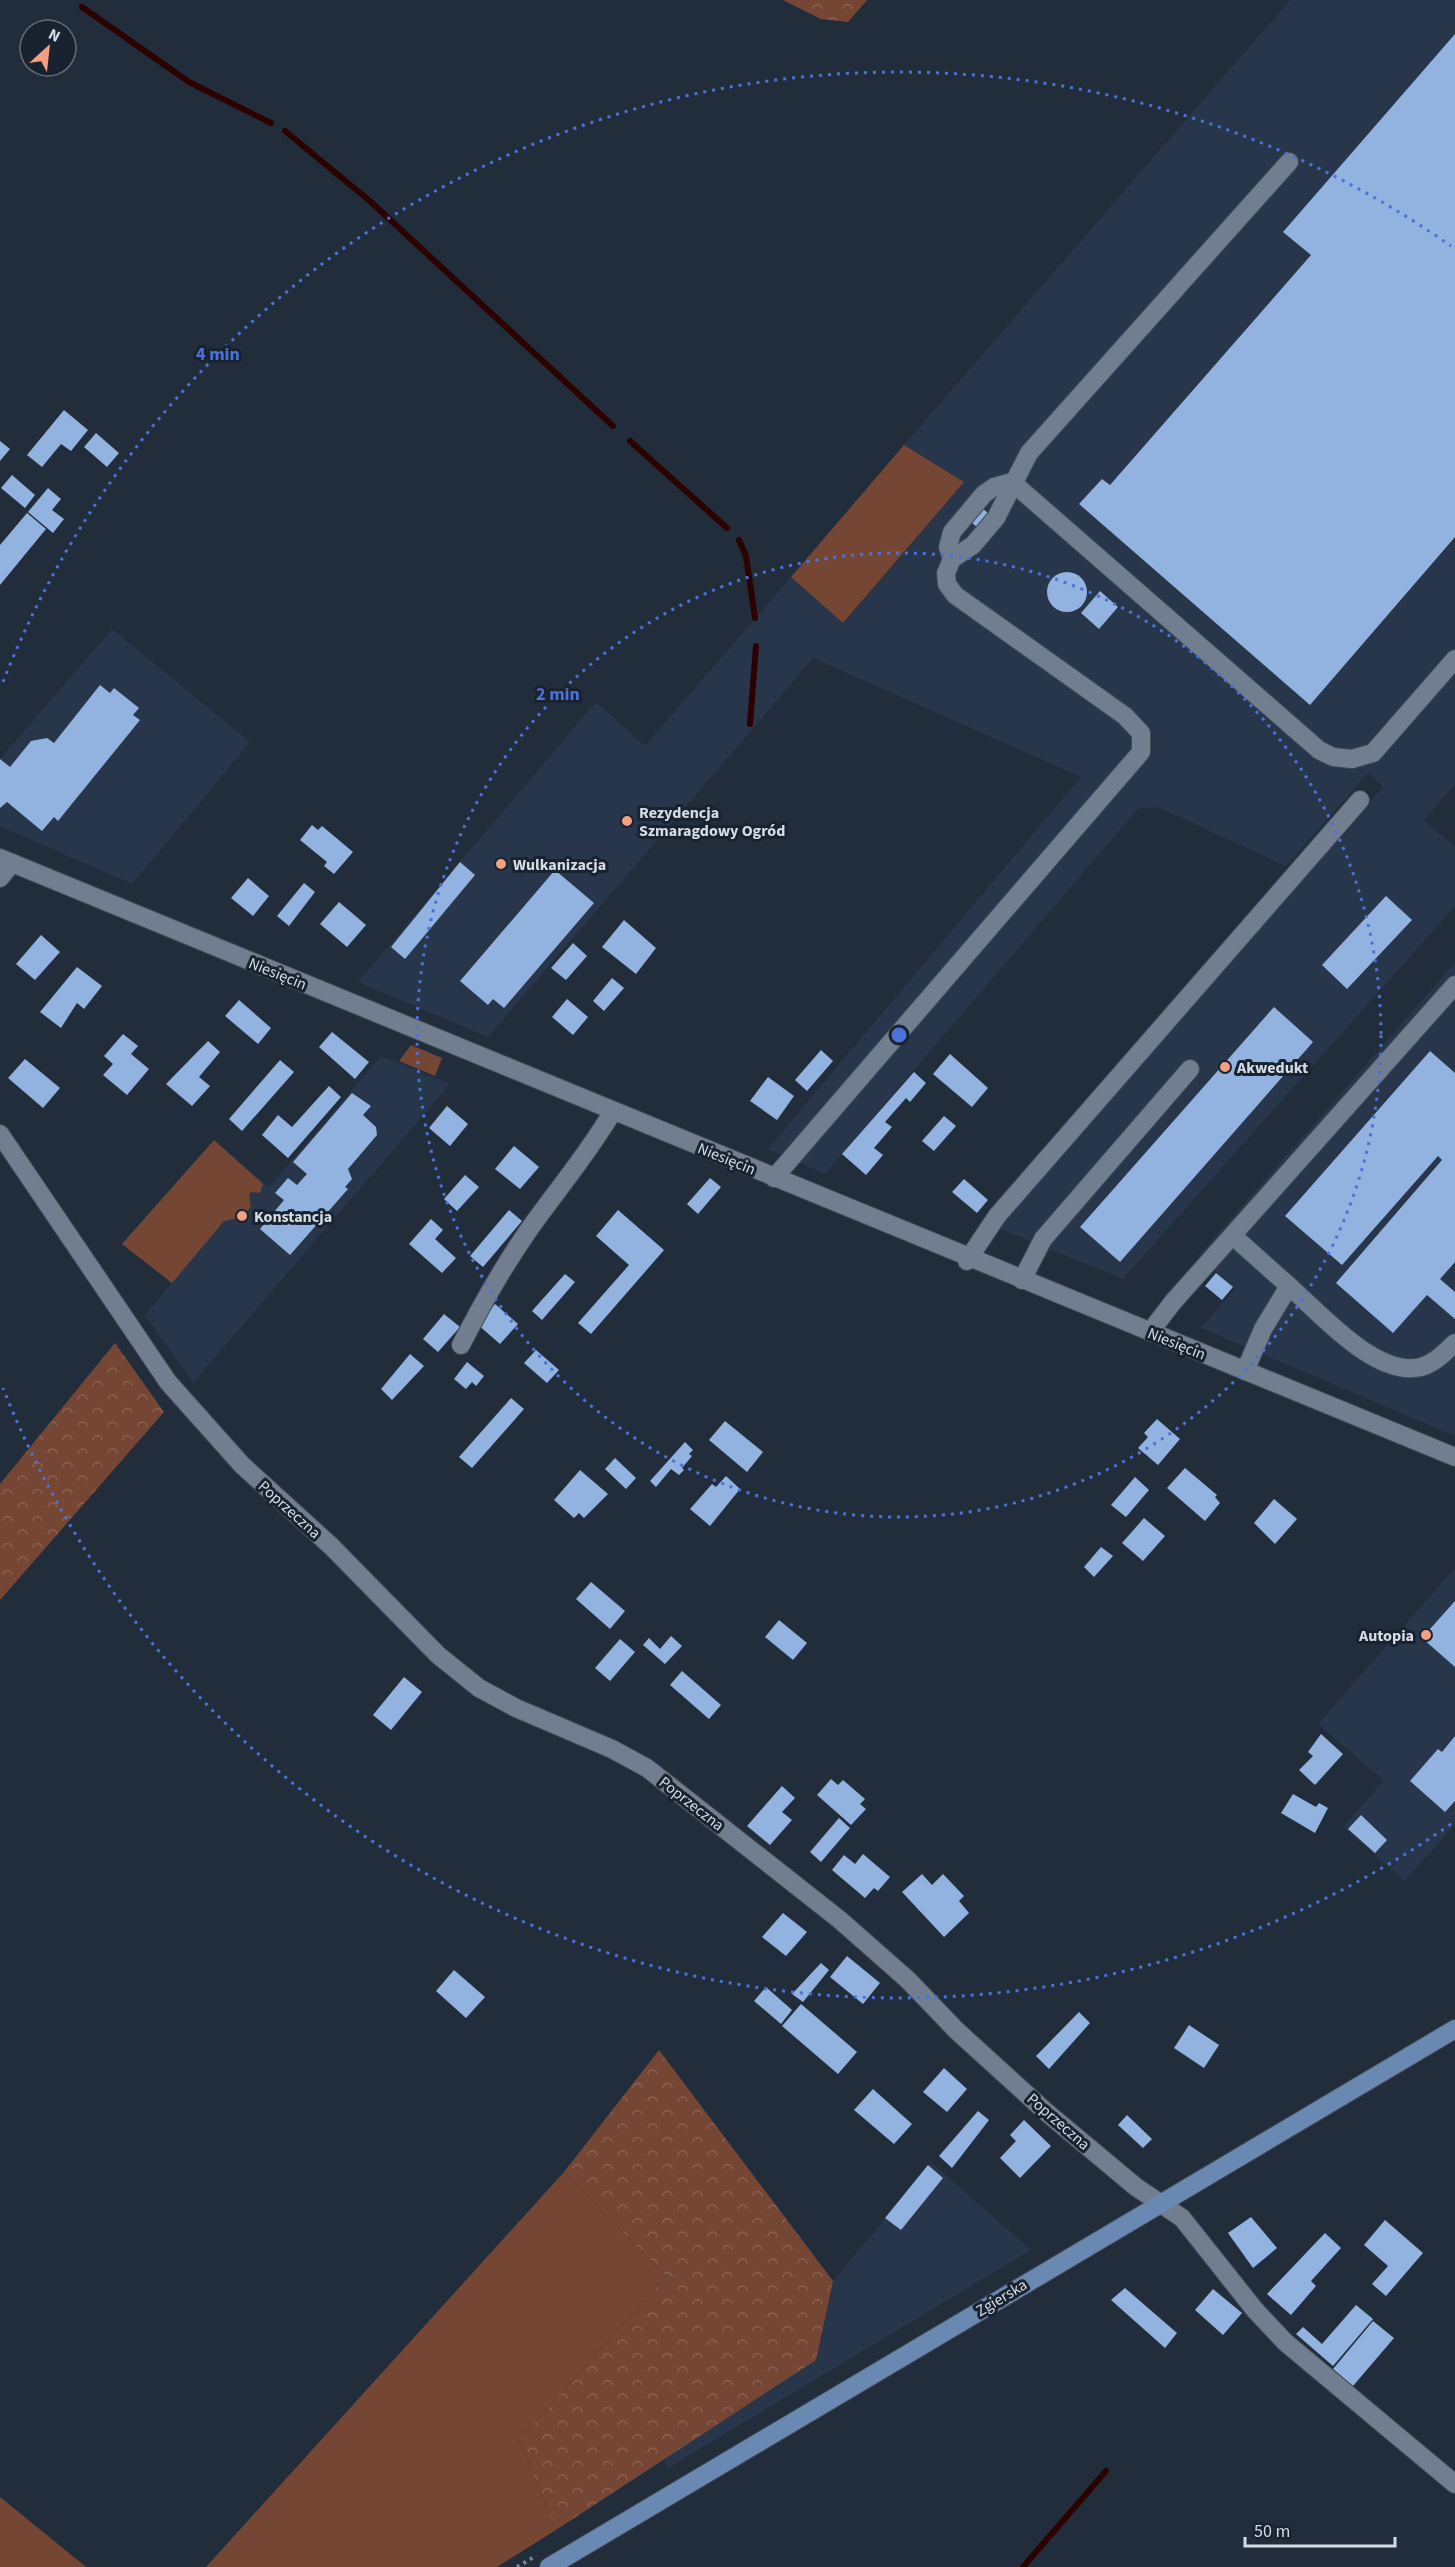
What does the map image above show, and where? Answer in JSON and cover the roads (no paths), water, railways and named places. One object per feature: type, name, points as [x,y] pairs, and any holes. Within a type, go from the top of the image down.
[{"type":"main road","name":"Zgierska","points":[[549,2567],[1455,2029]]},
{"type":"street","points":[[774,1178],[1141,752],[1141,734],[1125,716],[955,595],[947,584],[946,573],[952,559],[973,545],[996,519],[1009,495],[1012,482],[1029,453],[1289,162]]},
{"type":"street","points":[[952,559],[948,547],[952,532],[984,494],[994,487],[1012,482]]},
{"type":"street","points":[[1012,482],[1319,750],[1333,757],[1352,759],[1373,753],[1455,659]]},
{"type":"street","points":[[968,1260],[997,1216],[1360,800]]},
{"type":"street","points":[[0,878],[6,860]]},
{"type":"street","name":"Niesięcin","points":[[6,860],[968,1260],[1455,1457]]},
{"type":"street","points":[[1150,1332],[1173,1302],[1455,985]]},
{"type":"street","points":[[1022,1280],[1043,1239],[1190,1069]]},
{"type":"street","points":[[461,1345],[510,1258],[551,1198],[597,1141],[613,1112]]},
{"type":"street","name":"Poprzeczna","points":[[0,1134],[168,1382],[242,1465],[331,1546],[438,1655],[478,1688],[516,1708],[612,1749],[647,1768],[840,1920],[908,1980],[956,2030],[1045,2111],[1136,2187],[1182,2218],[1255,2310],[1285,2342],[1455,2484]]},
{"type":"street","points":[[1233,1236],[1365,1352],[1394,1366],[1422,1366],[1437,1359],[1455,1343]]},
{"type":"street","points":[[1245,1371],[1263,1329],[1289,1286]]},
{"type":"waterway","points":[[82,7],[189,82],[271,123]]},
{"type":"waterway","points":[[285,131],[371,202],[613,426]]},
{"type":"waterway","points":[[630,441],[727,528]]},
{"type":"waterway","points":[[739,540],[746,556],[755,618]]},
{"type":"waterway","points":[[750,724],[756,646]]},
{"type":"waterway","points":[[1023,2567],[1106,2471]]},
{"type":"place","name":"Rezydencja Szmaragdowy Ogród","points":[[627,821]]},
{"type":"place","name":"Wulkanizacja","points":[[501,864]]},
{"type":"place","name":"Akwedukt","points":[[1225,1067]]},
{"type":"place","name":"Konstancja","points":[[242,1216]]},
{"type":"place","name":"Autopia","points":[[1426,1635]]}]
